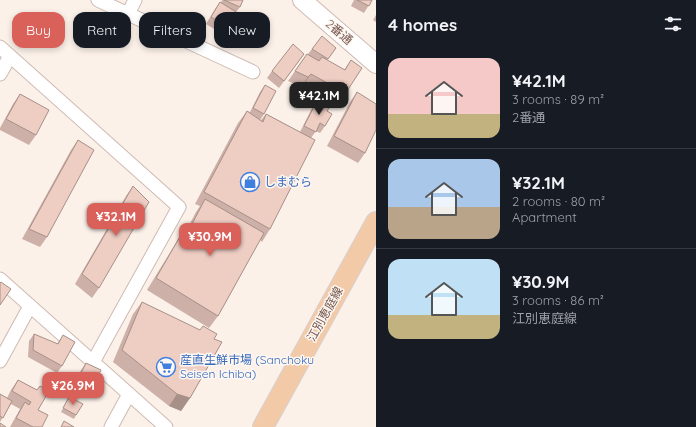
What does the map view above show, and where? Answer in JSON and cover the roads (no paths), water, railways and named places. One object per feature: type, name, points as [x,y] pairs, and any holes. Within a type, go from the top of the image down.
[{"type":"main road","name":"2番通","points":[[302,0],[376,64]]},
{"type":"main road","name":"江別恵庭線","points":[[263,427],[376,222]]},
{"type":"street","points":[[98,0],[124,12]]},
{"type":"street","points":[[129,12],[135,0]]},
{"type":"street","points":[[131,15],[253,72]]},
{"type":"street","points":[[0,74],[5,52],[179,208],[93,362]]},
{"type":"street","points":[[0,279],[166,427]]},
{"type":"street","points":[[0,361],[30,306]]},
{"type":"street","points":[[111,427],[129,394]]},
{"type":"place","name":"しまむら","points":[[250,182]]},
{"type":"place","name":"産直生鮮市場 (Sanchoku Seisen Ichiba)","points":[[166,367]]}]
